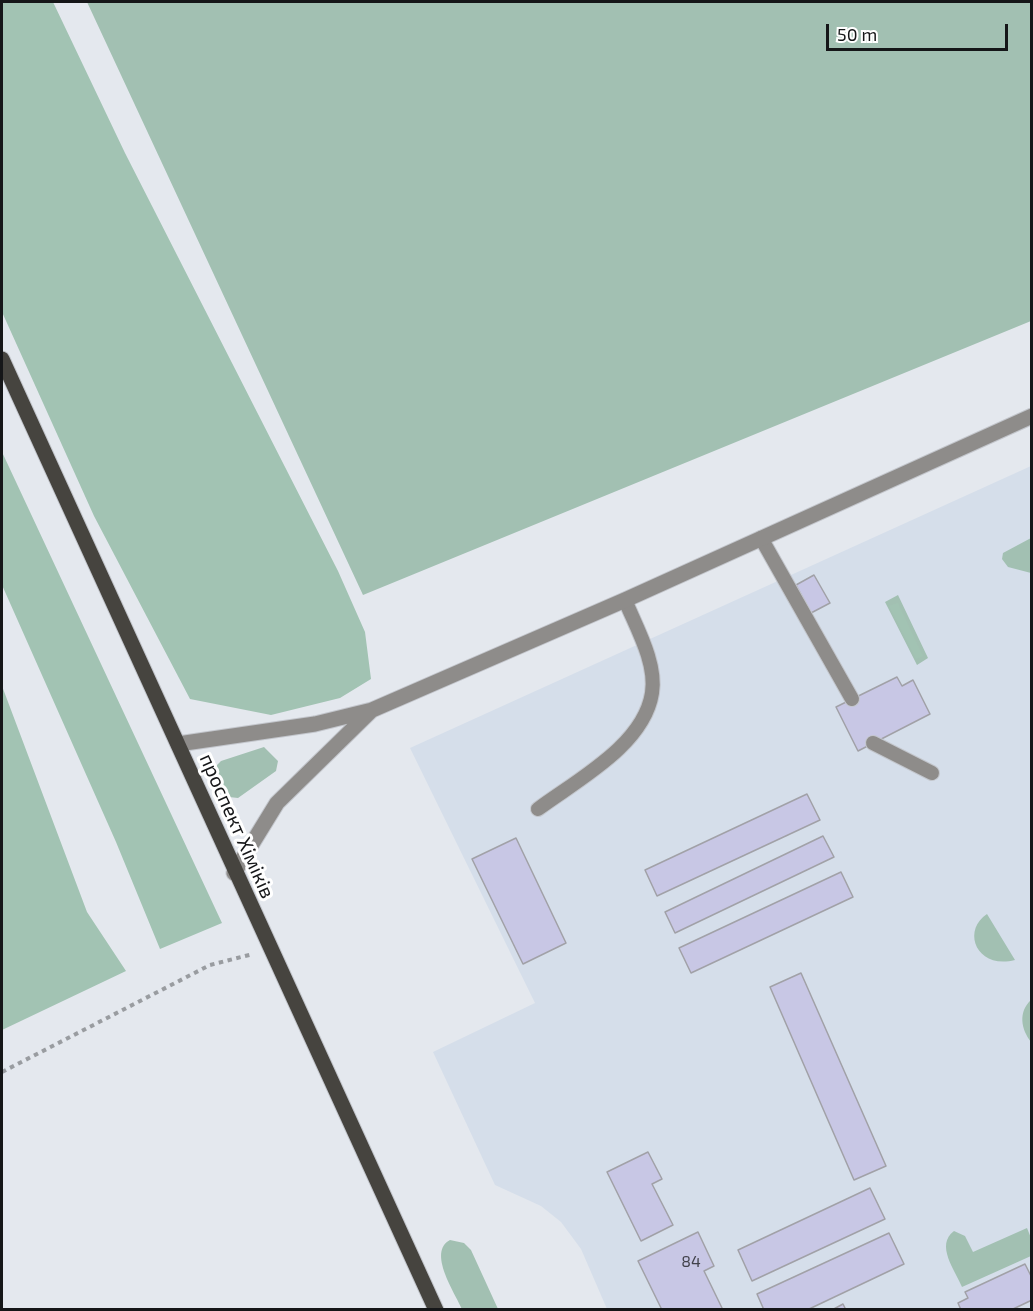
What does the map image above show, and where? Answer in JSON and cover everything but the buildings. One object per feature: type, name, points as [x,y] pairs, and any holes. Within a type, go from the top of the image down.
[{"type":"main road","name":"проспект Хіміків","points":[[2,359],[178,744],[234,873],[436,1310]]},
{"type":"street","points":[[178,744],[293,728],[372,710],[625,600],[1032,416]]},
{"type":"street","points":[[234,873],[277,803],[372,710]]},
{"type":"lane","points":[[761,538],[852,699]]},
{"type":"lane","points":[[538,809],[627,742],[645,715],[652,692],[650,669],[625,600]]},
{"type":"lane","points":[[873,743],[932,772]]},
{"type":"path","points":[[2,1072],[210,964],[271,950]]},
{"type":"shaded area","points":[[1031,466],[1031,1309],[607,1309],[581,1249],[561,1222],[541,1206],[495,1185],[433,1052],[535,1003],[410,748]]},
{"type":"green space","points":[[2,2],[53,2],[125,153],[338,571],[365,632],[371,679],[340,698],[271,715],[190,699],[94,516],[2,312]]},
{"type":"green space","points":[[87,2],[1031,2],[1031,321],[363,595]]},
{"type":"green space","points":[[2,452],[222,923],[160,949],[116,842],[2,585]]},
{"type":"green space","points":[[1031,538],[1031,573],[1008,567],[1002,559],[1003,553]]},
{"type":"green space","points":[[898,595],[928,658],[917,665],[885,602]]},
{"type":"green space","points":[[898,603],[923,656],[916,659],[889,606]]},
{"type":"green space","points":[[2,686],[87,912],[126,971],[2,1030]]},
{"type":"green space","points":[[264,747],[278,761],[276,771],[238,798],[229,797],[216,777],[215,767],[221,761]]},
{"type":"green space","points":[[987,914],[1015,960],[1002,962],[991,959],[977,947],[974,939],[975,930],[979,921]]},
{"type":"green space","points":[[1031,1000],[1031,1042],[1022,1021],[1024,1010]]},
{"type":"green space","points":[[1027,1228],[1031,1238],[1031,1256],[962,1287],[946,1250],[946,1243],[954,1231],[965,1236],[973,1252]]},
{"type":"green space","points":[[450,1240],[464,1243],[471,1250],[498,1309],[462,1309],[442,1263],[441,1254],[444,1246]]}]
